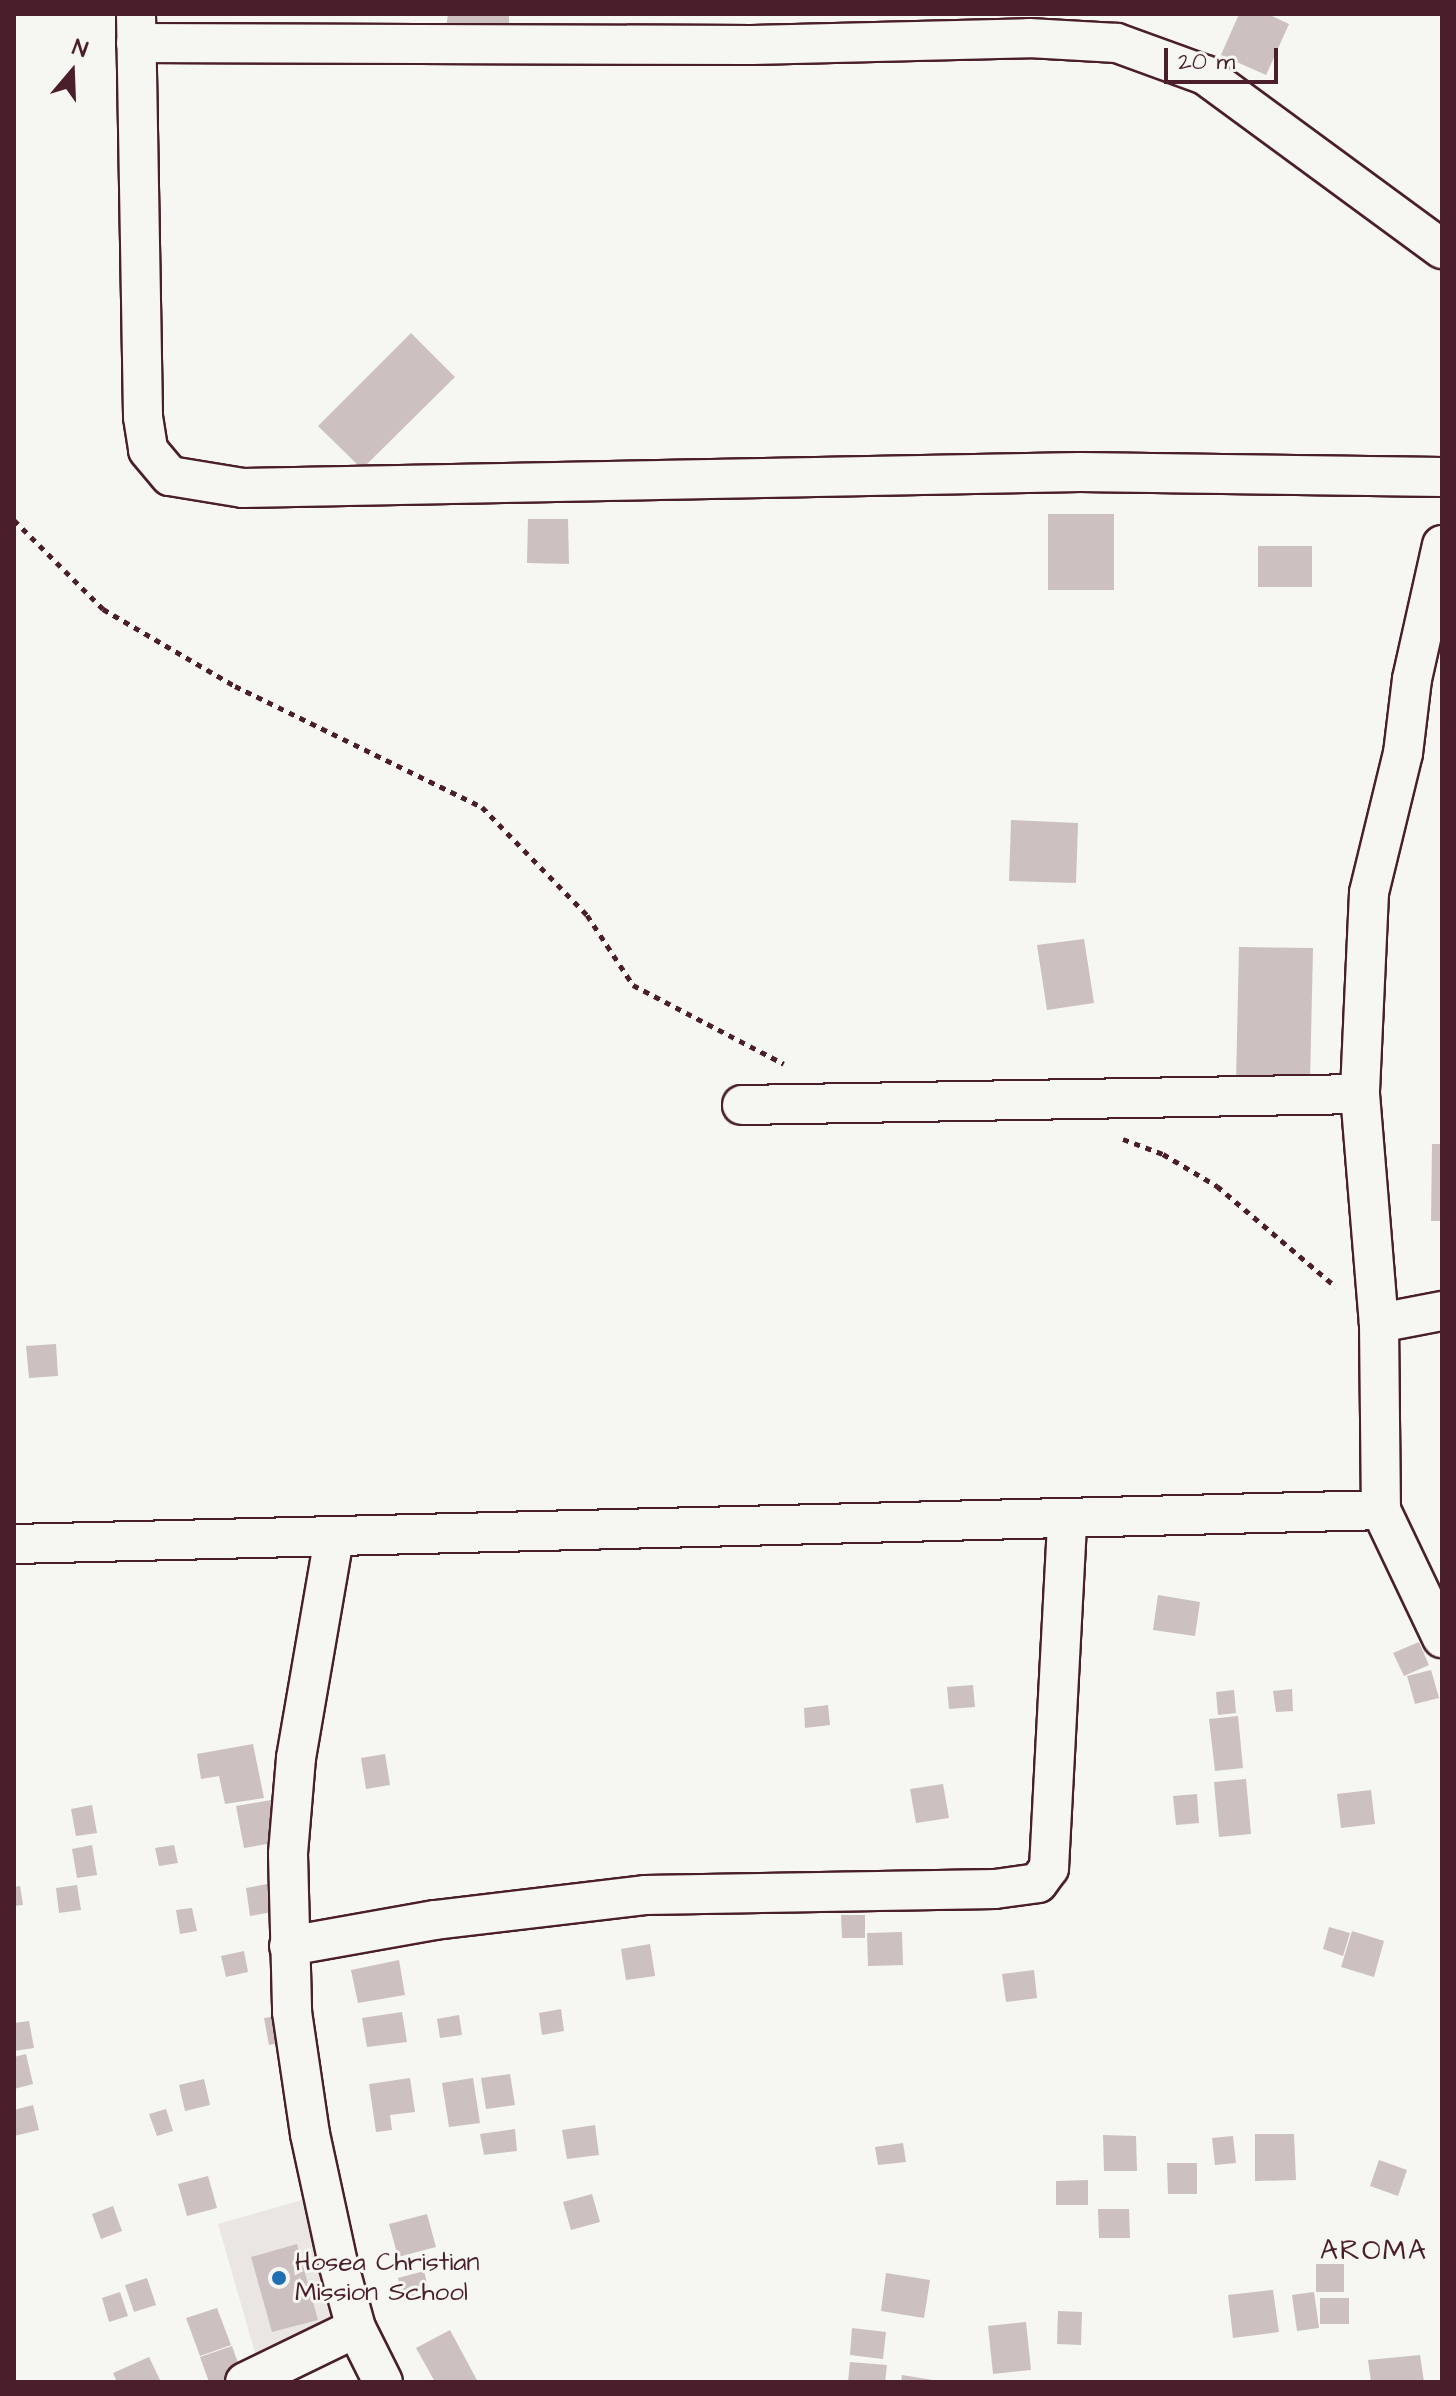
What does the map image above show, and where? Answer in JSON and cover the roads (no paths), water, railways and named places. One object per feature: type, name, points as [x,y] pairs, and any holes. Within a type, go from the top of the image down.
[{"type":"street","points":[[1442,249],[1205,75],[1117,43],[1029,38],[752,45],[136,28],[143,417],[148,450],[158,465],[190,483],[243,488],[1080,472],[1442,477]]},
{"type":"street","points":[[1442,545],[1412,679],[1403,753],[1369,893],[1360,1094],[1379,1323],[1381,1510],[1442,1638]]},
{"type":"street","points":[[742,1105],[1360,1094]]},
{"type":"street","points":[[1379,1323],[1442,1311]]},
{"type":"street","points":[[14,1544],[1067,1521],[1381,1510]]},
{"type":"street","points":[[289,1946],[435,1920],[645,1895],[995,1889],[1038,1883],[1049,1868],[1067,1521]]},
{"type":"street","points":[[334,1538],[296,1758],[288,1854],[289,1946],[310,2134],[356,2328],[383,2382]]},
{"type":"street","points":[[245,2382],[356,2328]]},
{"type":"place","name":"Hosea Christian Mission School","points":[[279,2278]]},
{"type":"district","name":"AROMA","points":[[1374,2251]]}]
